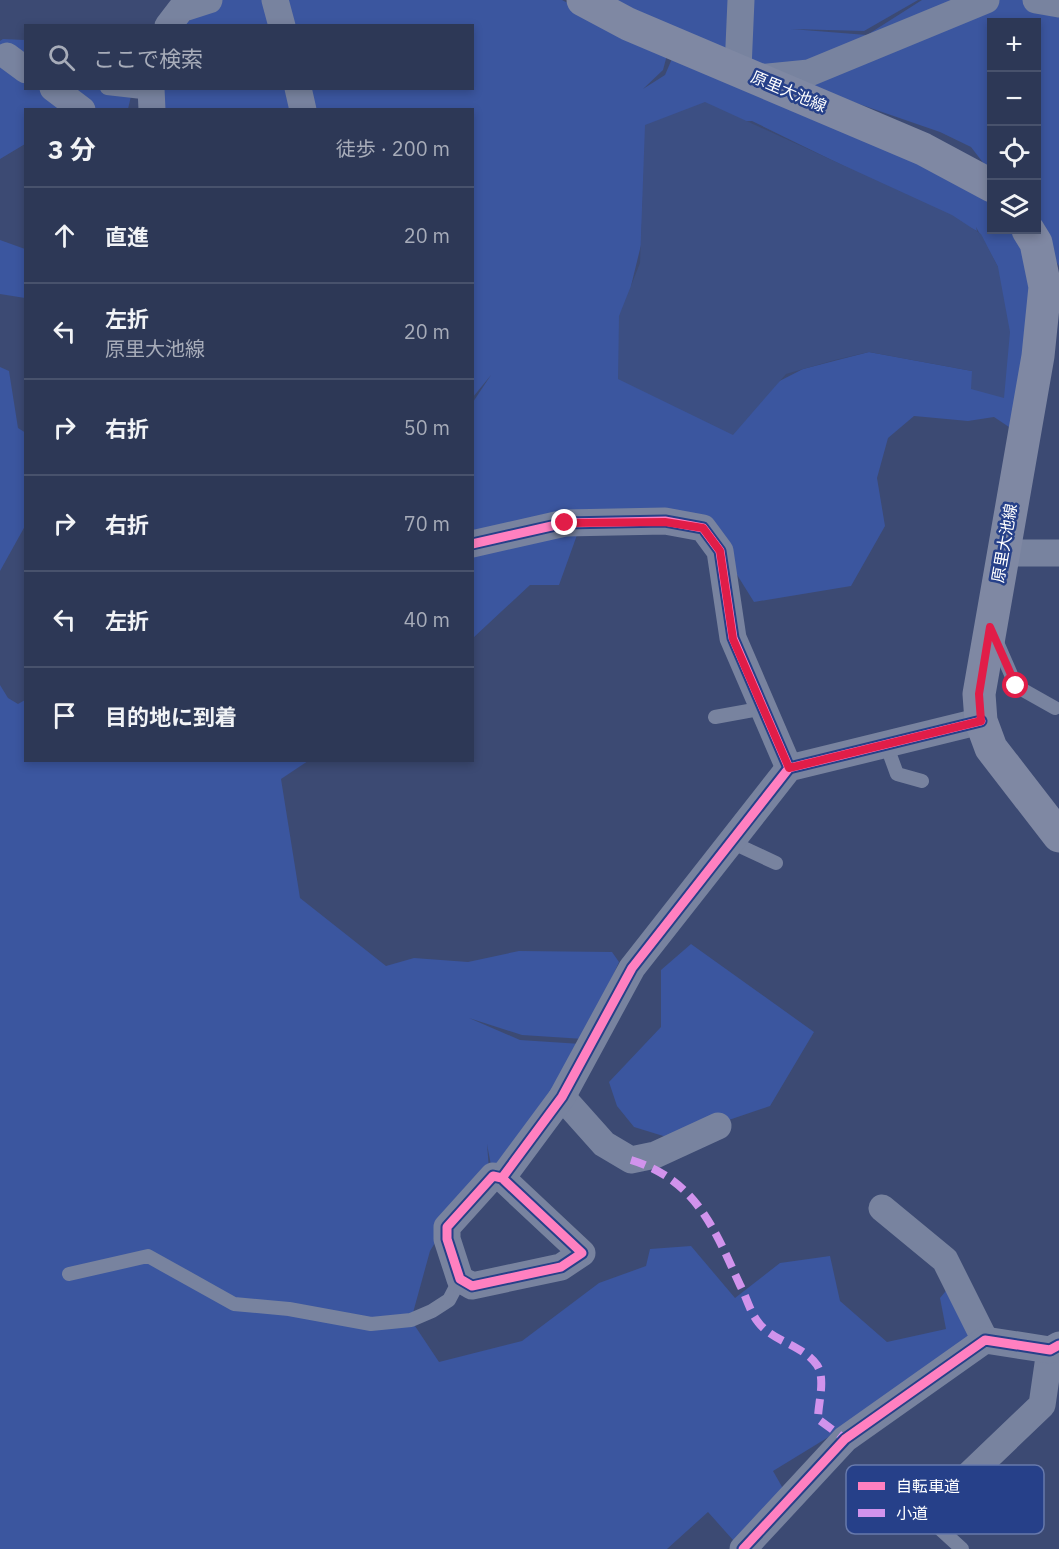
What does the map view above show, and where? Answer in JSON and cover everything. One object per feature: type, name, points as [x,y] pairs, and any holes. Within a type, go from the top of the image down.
[{"type":"main road","name":"原里大池線","points":[[583,0],[628,24],[923,149],[987,183]]},
{"type":"main road","name":"原里大池線","points":[[1030,234],[1036,243],[1044,287],[1037,366],[1002,553],[979,694],[981,721],[991,748],[1059,836]]},
{"type":"street","points":[[170,24],[181,9],[209,0]]},
{"type":"street","points":[[275,0],[281,24]]},
{"type":"street","points":[[741,0],[748,74],[809,73],[986,0]]},
{"type":"street","points":[[1036,0],[1059,4]]},
{"type":"street","points":[[56,90],[79,108]]},
{"type":"street","points":[[298,90],[303,108]]},
{"type":"street","points":[[474,544],[565,523],[665,522],[703,528],[720,551],[733,639],[765,708],[789,768]]},
{"type":"street","points":[[1002,553],[1059,553]]},
{"type":"street","points":[[502,1178],[562,1097],[632,968],[789,768],[981,721]]},
{"type":"street","points":[[562,1097],[604,1144],[631,1160],[655,1155],[718,1126]]},
{"type":"street","points":[[493,1176],[502,1178],[582,1253],[561,1267],[472,1286],[460,1279],[447,1239],[447,1227],[493,1176]]},
{"type":"street","points":[[882,1208],[945,1260],[985,1340]]},
{"type":"street","points":[[743,1549],[845,1439],[985,1340],[1054,1347],[1042,1405],[979,1465]]},
{"type":"lane","points":[[117,90],[151,97]]},
{"type":"lane","points":[[990,627],[1016,686],[1055,708]]},
{"type":"lane","points":[[715,717],[765,708]]},
{"type":"lane","points":[[886,744],[897,774],[922,781]]},
{"type":"lane","points":[[731,842],[776,863]]},
{"type":"lane","points":[[69,1274],[148,1256],[234,1304],[289,1309],[370,1324],[411,1320],[432,1311],[450,1300],[460,1279]]},
{"type":"lane","points":[[946,1534],[962,1549]]},
{"type":"shaded area","points":[[220,0],[273,0],[281,24],[184,24]]},
{"type":"shaded area","points":[[283,0],[562,0],[667,55],[663,70],[643,89],[665,75],[674,54],[987,184],[987,234],[1030,234],[1034,241],[1024,437],[994,417],[968,421],[914,416],[888,438],[877,478],[885,526],[851,586],[754,602],[706,525],[577,535],[559,585],[530,585],[474,637],[474,400],[491,375],[474,396],[474,108],[165,108],[161,90],[474,90],[474,24],[286,24]],"holes":[[[752,121],[977,231],[976,227],[998,267],[972,371],[869,352],[803,369],[729,407],[631,286],[641,245],[646,125]]]},
{"type":"shaded area","points":[[597,0],[918,0],[864,31],[791,29],[867,35],[922,0],[1059,0],[1059,266],[1039,234],[1041,234],[1041,18],[987,18],[987,168],[971,147],[940,132],[628,24]]},
{"type":"shaded area","points":[[3,39],[24,40],[24,90],[122,90],[131,96],[128,108],[24,108],[24,145],[0,159],[0,41]]},
{"type":"shaded area","points":[[705,102],[952,215],[981,234],[998,267],[1010,332],[1004,398],[971,389],[972,371],[869,352],[786,374],[733,435],[618,379],[619,316],[640,263],[645,125]]},
{"type":"shaded area","points":[[0,240],[24,249],[24,298],[0,294]]},
{"type":"shaded area","points":[[0,367],[9,371],[18,428],[24,432],[24,528],[0,571]]},
{"type":"shaded area","points":[[0,685],[8,698],[18,704],[24,701],[24,762],[306,762],[281,779],[300,898],[386,966],[414,958],[468,962],[519,951],[612,952],[619,962],[584,1039],[522,1035],[469,1018],[520,1040],[581,1044],[562,1097],[493,1176],[487,1144],[491,1195],[450,1218],[430,1251],[411,1320],[439,1362],[522,1341],[599,1283],[646,1266],[650,1249],[691,1246],[735,1298],[780,1263],[830,1256],[840,1301],[887,1342],[946,1329],[940,1298],[950,1286],[976,1332],[858,1419],[773,1471],[789,1499],[741,1549],[708,1512],[667,1549],[0,1549]]},
{"type":"shaded area","points":[[691,944],[814,1032],[770,1106],[673,1139],[634,1127],[617,1106],[609,1082],[661,1027],[661,970]]},
{"type":"marked path","points":[[631,1160],[672,1180],[700,1209],[721,1244],[758,1322],[764,1329],[804,1353],[817,1365],[821,1377],[818,1419],[845,1439]]},
{"type":"cycle path","points":[[474,544],[565,523],[665,521],[703,528],[720,551],[733,638],[789,768]]},
{"type":"cycle path","points":[[502,1178],[582,1253],[561,1267],[472,1286],[460,1279],[447,1239],[447,1227],[493,1176],[502,1178],[562,1097],[632,968],[789,768],[981,721]]},
{"type":"cycle path","points":[[743,1549],[845,1439],[985,1340],[1050,1350],[1059,1345]]},
{"type":"route","points":[[565,523],[665,522],[703,528],[720,551],[727,613],[733,639],[765,708],[789,768],[981,721],[979,694],[990,627],[1016,686]]}]
